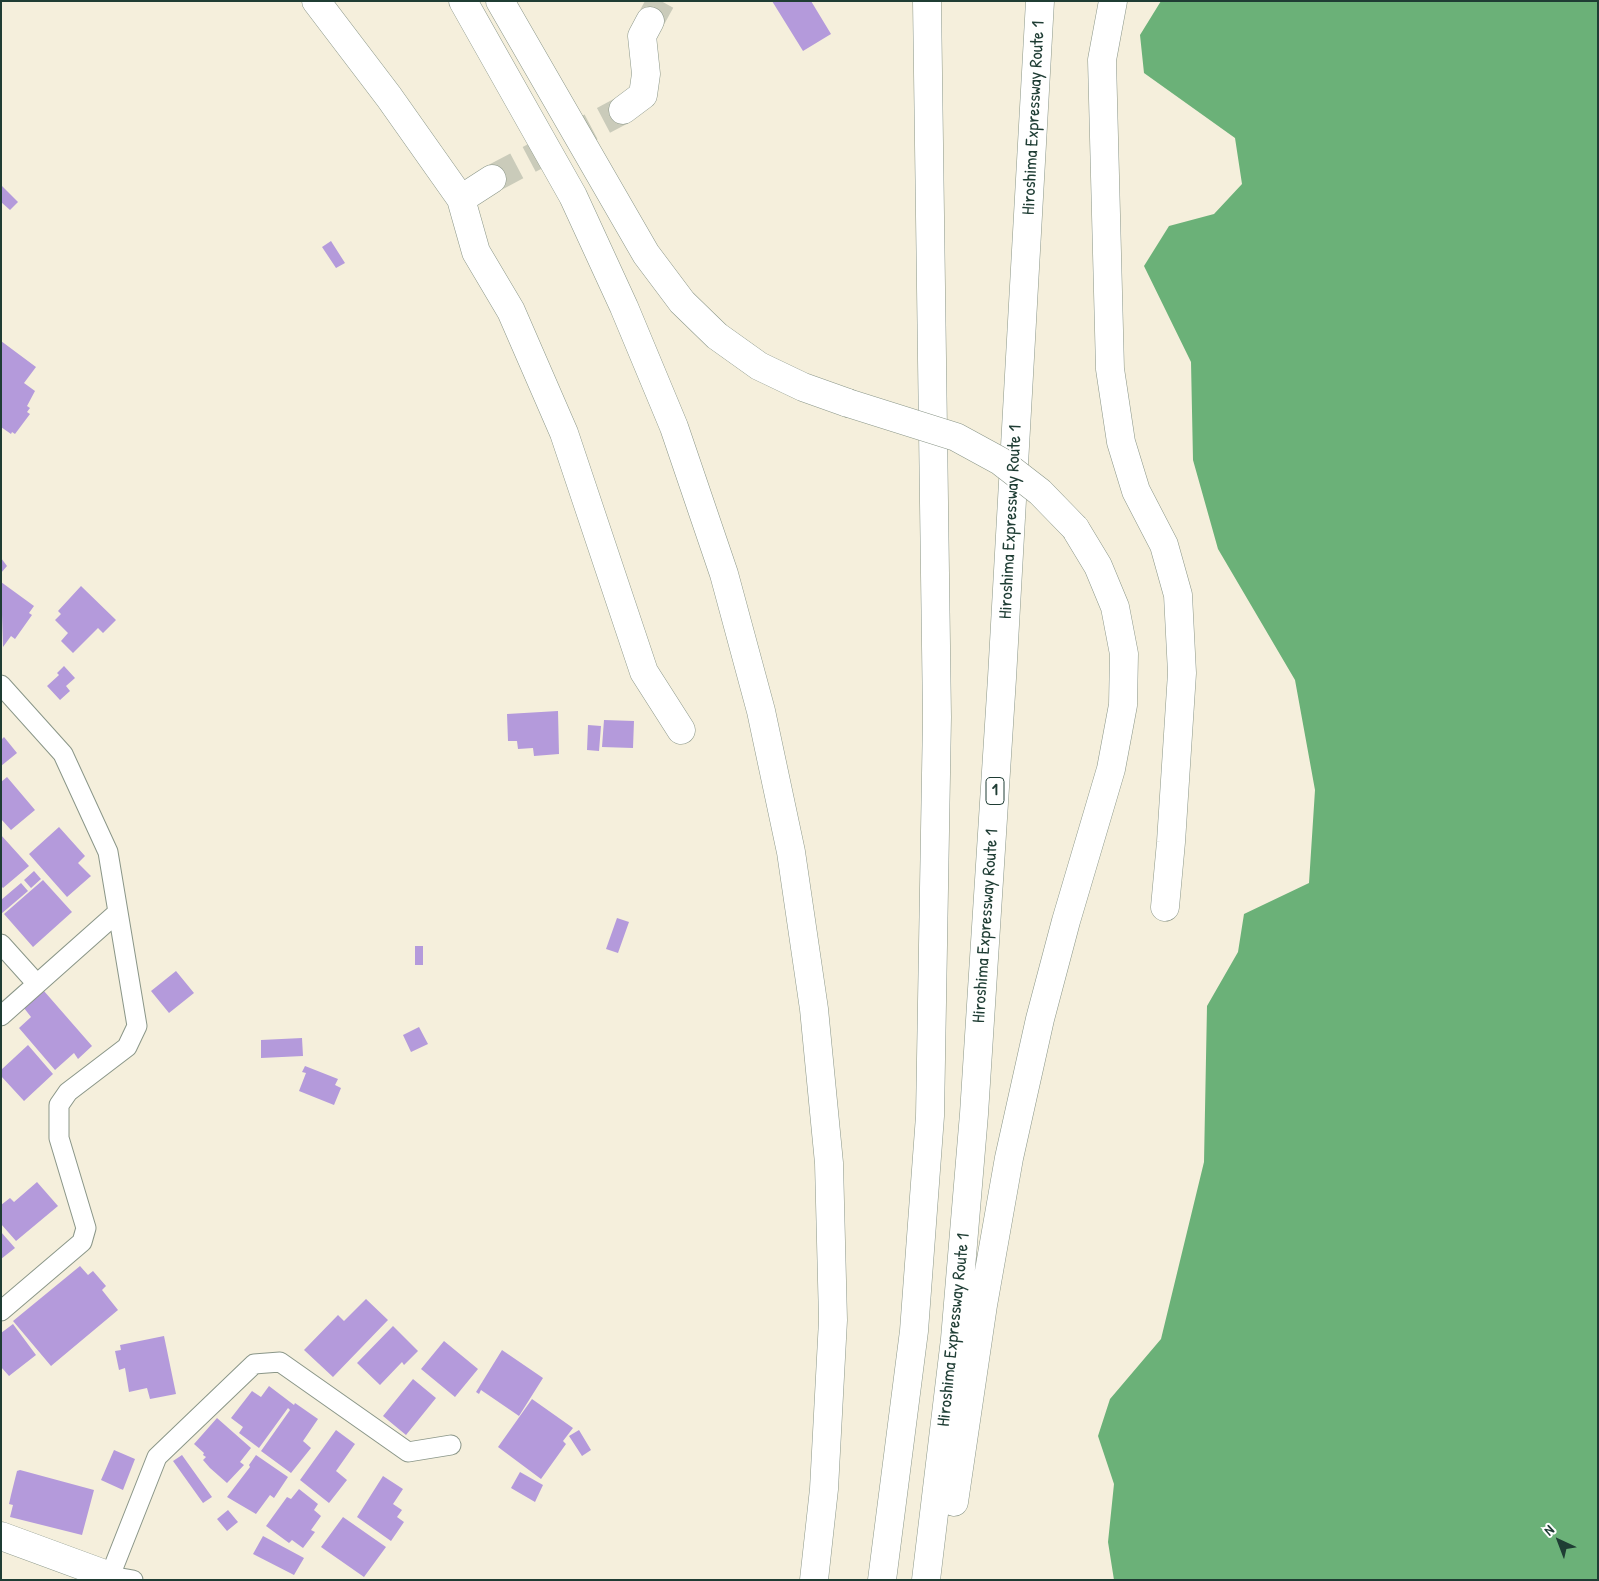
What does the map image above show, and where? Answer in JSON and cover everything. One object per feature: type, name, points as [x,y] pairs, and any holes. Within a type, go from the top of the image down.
[{"type":"main road","points":[[316,1],[390,97],[461,199],[476,252],[511,311],[564,433],[644,672],[681,730]]},
{"type":"main road","points":[[463,1],[572,196],[628,315],[674,427],[724,574],[760,711],[792,862],[814,1009],[829,1163],[832,1320],[824,1489],[814,1580]]},
{"type":"main road","points":[[500,1],[646,254],[682,302],[716,336],[759,366],[802,387],[956,437],[1000,461],[1040,492],[1075,528],[1098,566],[1115,607],[1124,654],[1123,705],[1110,769],[1042,1010],[1009,1158],[983,1306],[943,1580]]},
{"type":"main road","points":[[882,1580],[914,1331],[930,1116],[937,717],[927,1]]},
{"type":"main road","name":"Hiroshima Expressway Route 1","points":[[926,1580],[955,1339],[974,1114],[1003,668],[1040,1]]},
{"type":"main road","points":[[1112,1],[1102,60],[1110,369],[1120,442],[1136,491],[1164,545],[1178,595],[1182,673],[1172,842],[1165,907]]},
{"type":"main road","points":[[623,110],[643,95],[646,74],[642,36],[650,21]]},
{"type":"main road","points":[[461,199],[492,179]]},
{"type":"main road","points":[[1,1536],[122,1578]]},
{"type":"lane","points":[[1,685],[64,754],[108,852],[137,1026],[127,1047],[68,1092],[59,1105],[59,1138],[86,1228],[82,1242],[1,1311]]},
{"type":"lane","points":[[1,1016],[118,912]]},
{"type":"lane","points":[[1,944],[37,984]]},
{"type":"lane","points":[[122,1578],[157,1457],[254,1364],[280,1362],[408,1452],[451,1445]]},
{"type":"green space","points":[[1161,1],[1598,1],[1598,1580],[1114,1580],[1108,1542],[1114,1484],[1098,1436],[1110,1399],[1161,1339],[1204,1162],[1207,1006],[1238,952],[1244,914],[1309,883],[1315,790],[1295,680],[1218,549],[1193,460],[1191,362],[1144,266],[1169,226],[1214,214],[1242,184],[1235,138],[1144,73],[1140,35]]},
{"type":"building","points":[[772,1],[811,1],[831,34],[803,51]]},
{"type":"building","points":[[1,185],[18,202],[10,210],[1,202]]},
{"type":"building","points":[[331,241],[345,263],[336,268],[322,247]]},
{"type":"building","points":[[1,341],[36,367],[24,383],[35,391],[27,406],[30,408],[27,412],[30,414],[15,434],[12,432],[11,434],[1,427]]},
{"type":"building","points":[[1,558],[7,566],[1,573]]},
{"type":"building","points":[[1,582],[34,606],[29,613],[32,615],[15,639],[11,636],[3,647]]},
{"type":"building","points":[[81,586],[116,620],[103,633],[98,628],[73,653],[61,641],[68,633],[55,620],[61,614],[58,611]]},
{"type":"building","points":[[64,666],[75,678],[66,686],[70,691],[60,700],[47,686],[59,675],[57,673]]},
{"type":"building","points":[[558,711],[559,754],[534,756],[533,748],[518,749],[517,741],[508,741],[507,714]]},
{"type":"building","points":[[604,720],[634,721],[633,748],[602,747]]},
{"type":"building","points":[[588,725],[601,726],[599,751],[587,750]]},
{"type":"building","points":[[4,737],[17,753],[1,766],[1,740]]},
{"type":"building","points":[[7,777],[35,810],[11,830],[1,819],[1,782]]},
{"type":"building","points":[[59,827],[85,856],[78,863],[91,876],[67,897],[29,854]]},
{"type":"building","points":[[1,835],[29,866],[3,888],[1,886]]},
{"type":"building","points":[[34,871],[41,879],[31,888],[24,880]]},
{"type":"building","points":[[43,880],[72,912],[33,947],[4,914]]},
{"type":"building","points":[[21,883],[28,891],[1,914],[1,900]]},
{"type":"building","points":[[617,918],[629,922],[618,953],[606,949]]},
{"type":"building","points":[[415,946],[423,946],[423,965],[415,965]]},
{"type":"building","points":[[176,971],[194,993],[169,1013],[151,991]]},
{"type":"building","points":[[44,991],[92,1046],[78,1059],[74,1053],[55,1070],[19,1028],[31,1017],[24,1008]]},
{"type":"building","points":[[419,1027],[428,1044],[411,1052],[403,1035]]},
{"type":"building","points":[[302,1038],[303,1056],[261,1058],[261,1040]]},
{"type":"building","points":[[28,1045],[53,1074],[24,1101],[1,1076],[1,1070]]},
{"type":"building","points":[[305,1066],[338,1079],[335,1085],[341,1088],[334,1105],[299,1091],[306,1073],[302,1072]]},
{"type":"building","points":[[37,1182],[58,1206],[16,1241],[1,1224],[1,1205],[10,1198],[14,1202]]},
{"type":"building","points":[[1,1232],[15,1248],[1,1259]]},
{"type":"building","points":[[80,1266],[88,1275],[93,1271],[106,1286],[102,1290],[118,1310],[51,1366],[13,1321]]},
{"type":"building","points":[[366,1299],[388,1320],[333,1377],[304,1350],[338,1315],[344,1321]]},
{"type":"building","points":[[13,1324],[36,1355],[9,1376],[1,1367],[1,1333]]},
{"type":"building","points":[[393,1326],[418,1351],[404,1365],[402,1362],[380,1385],[357,1363]]},
{"type":"building","points":[[164,1336],[176,1394],[150,1399],[147,1388],[129,1392],[125,1368],[119,1370],[115,1351],[121,1350],[120,1345]]},
{"type":"building","points":[[444,1341],[478,1369],[455,1397],[421,1369]]},
{"type":"building","points":[[502,1350],[543,1378],[519,1416],[481,1390],[479,1394],[476,1392]]},
{"type":"building","points":[[413,1379],[436,1398],[406,1435],[383,1416]]},
{"type":"building","points":[[269,1386],[294,1405],[295,1403],[318,1419],[303,1441],[311,1448],[291,1473],[261,1451],[290,1410],[288,1408],[259,1448],[239,1433],[243,1427],[231,1418],[252,1391],[261,1397]]},
{"type":"building","points":[[532,1399],[573,1428],[563,1441],[566,1444],[541,1479],[498,1447]]},
{"type":"building","points":[[217,1418],[251,1448],[240,1462],[244,1465],[227,1483],[203,1460],[206,1457],[203,1455],[204,1453],[194,1444]]},
{"type":"building","points":[[336,1430],[355,1444],[336,1471],[347,1480],[329,1503],[300,1480]]},
{"type":"building","points":[[579,1430],[591,1450],[582,1456],[569,1436]]},
{"type":"building","points":[[114,1450],[135,1459],[123,1490],[101,1480]]},
{"type":"building","points":[[182,1455],[212,1497],[203,1503],[173,1461]]},
{"type":"building","points":[[256,1455],[288,1477],[274,1498],[270,1495],[256,1514],[227,1497],[250,1467],[249,1465]]},
{"type":"building","points":[[20,1470],[94,1490],[82,1535],[10,1517],[13,1505],[9,1504],[17,1471]]},
{"type":"building","points":[[520,1472],[543,1485],[535,1502],[511,1488]]},
{"type":"building","points":[[383,1476],[403,1489],[393,1504],[402,1510],[397,1517],[404,1522],[391,1541],[357,1517]]},
{"type":"building","points":[[299,1489],[318,1504],[314,1510],[321,1516],[311,1530],[315,1532],[303,1548],[292,1540],[289,1543],[266,1526],[287,1497],[291,1499]]},
{"type":"building","points":[[228,1510],[238,1522],[227,1531],[217,1519]]},
{"type":"building","points":[[343,1517],[386,1547],[364,1577],[321,1547]]},
{"type":"building","points":[[263,1536],[304,1558],[294,1575],[253,1554]]},
{"type":"tunnel","points":[[650,21],[661,1]]},
{"type":"tunnel","points":[[492,179],[623,110]]}]
